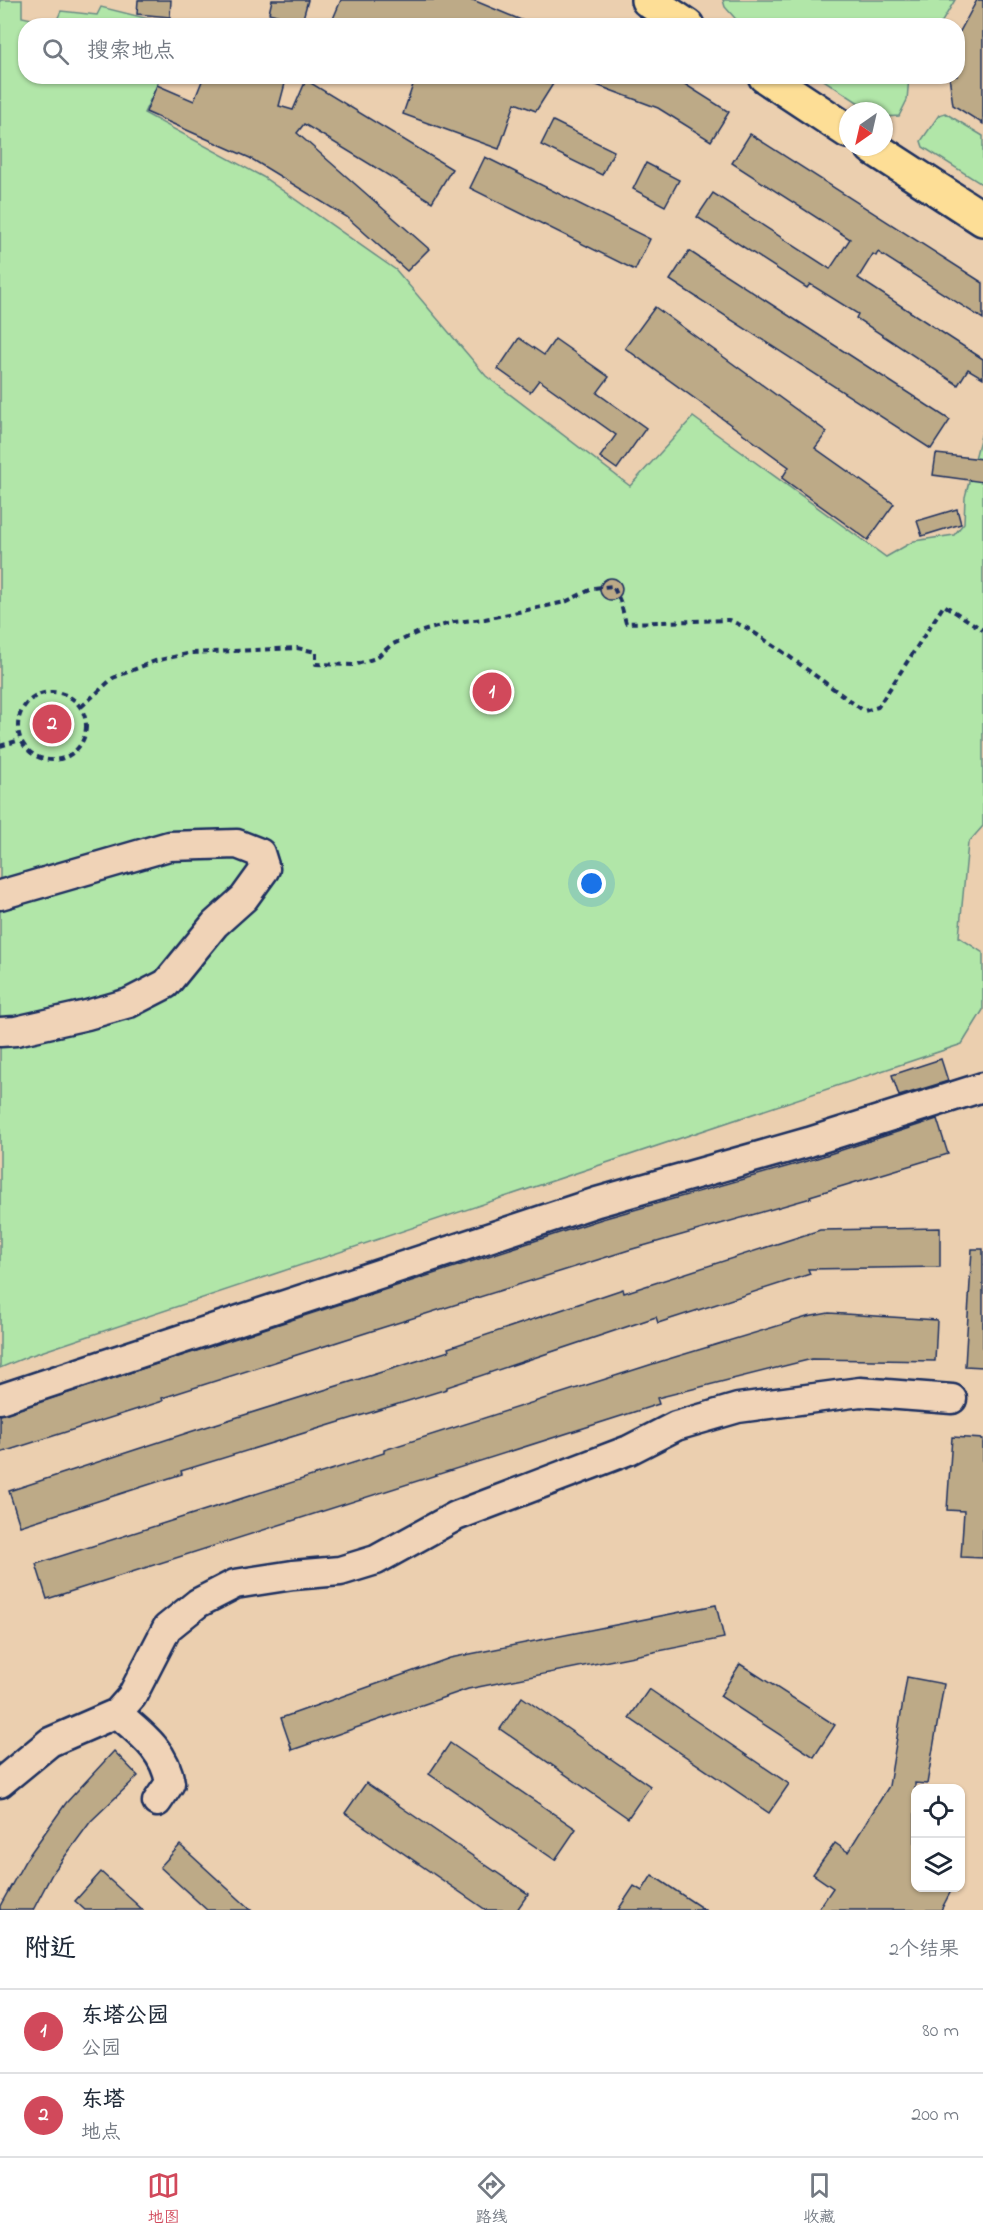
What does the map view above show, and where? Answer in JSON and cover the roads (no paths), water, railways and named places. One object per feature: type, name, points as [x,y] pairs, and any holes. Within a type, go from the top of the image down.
[{"type":"main road","points":[[648,0],[675,18]]},
{"type":"main road","points":[[777,84],[839,125]]},
{"type":"main road","points":[[886,156],[983,219]]},
{"type":"street","points":[[0,895],[169,846],[237,844],[260,853],[265,869],[244,898],[215,924],[166,984],[129,1003],[16,1031],[0,1032]]},
{"type":"street","points":[[0,1399],[597,1202],[809,1142],[983,1087]]},
{"type":"street","points":[[0,1784],[50,1743],[117,1713],[132,1696],[167,1628],[198,1603],[235,1584],[293,1575],[340,1571],[375,1560],[456,1516],[628,1450],[676,1426],[738,1408],[860,1392],[952,1399]]},
{"type":"street","points":[[117,1713],[147,1739],[167,1766],[170,1782],[157,1802]]},
{"type":"place","name":"东塔公园","points":[[492,692]]},
{"type":"place","name":"东塔","points":[[52,724]]}]
